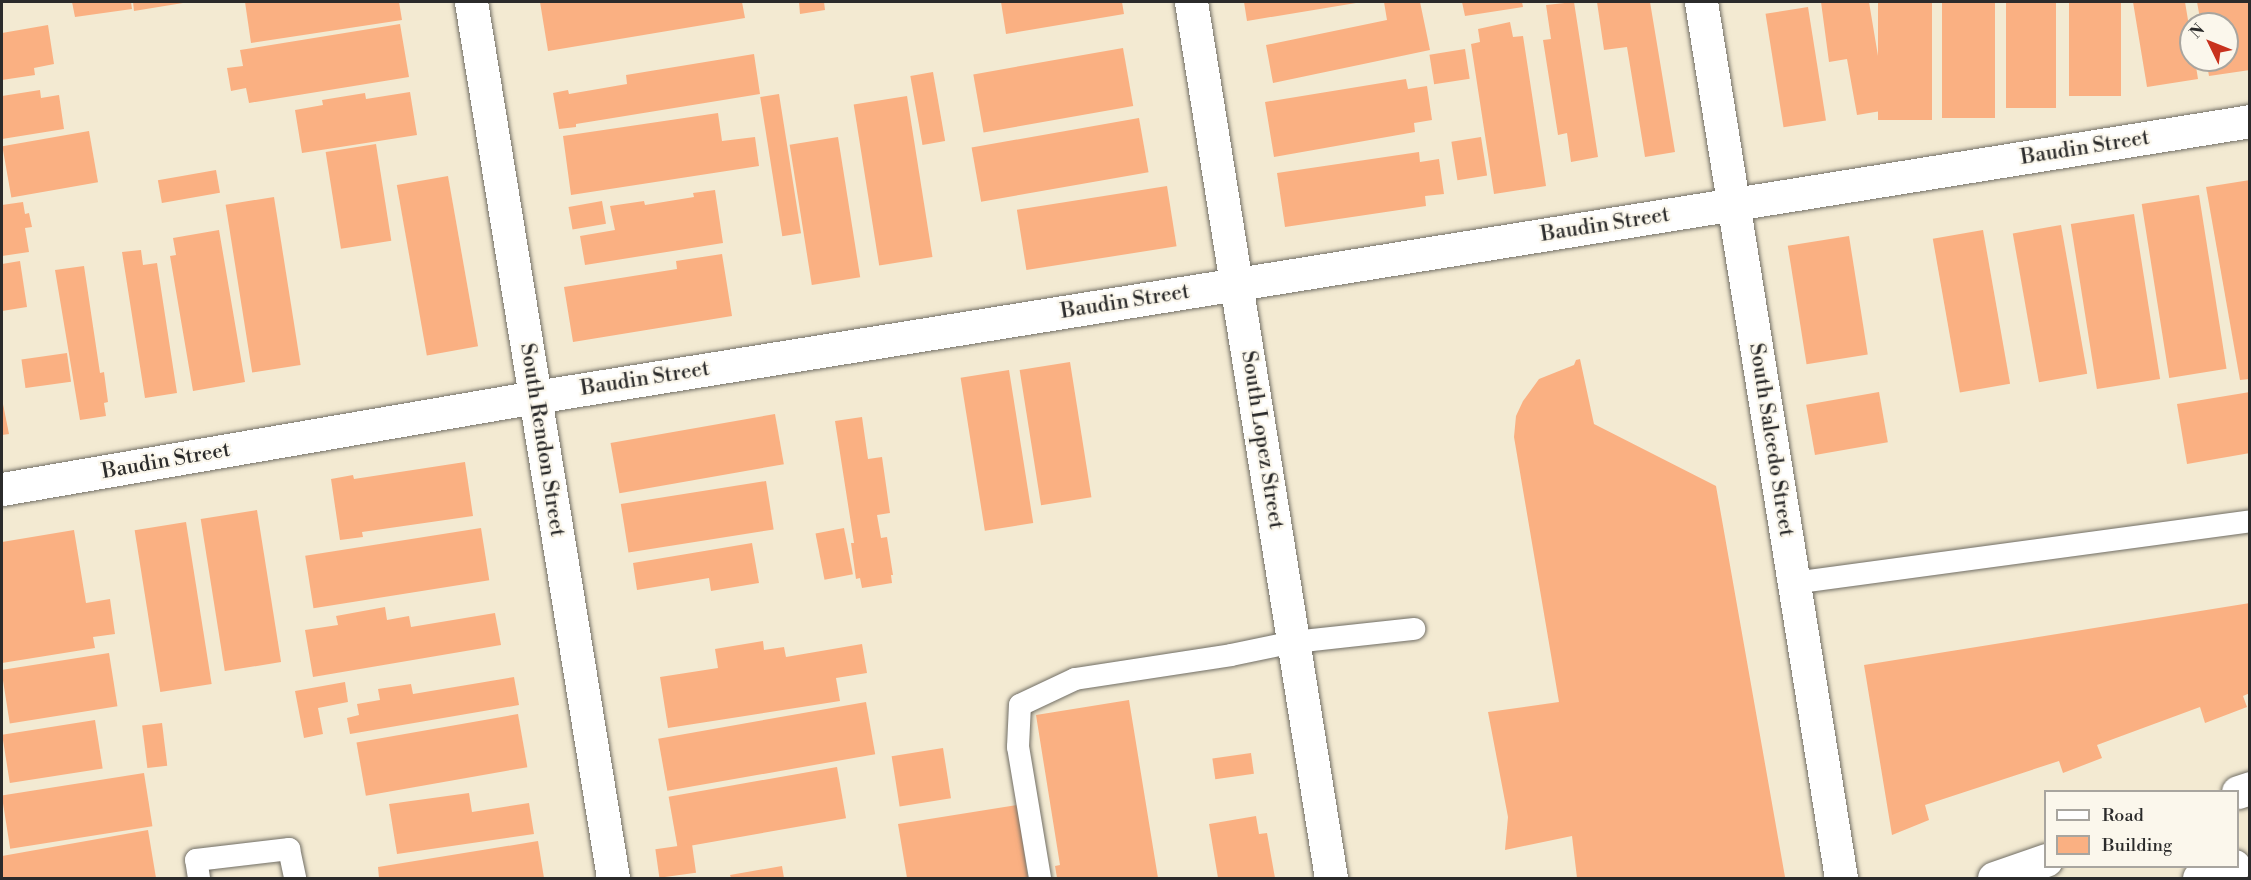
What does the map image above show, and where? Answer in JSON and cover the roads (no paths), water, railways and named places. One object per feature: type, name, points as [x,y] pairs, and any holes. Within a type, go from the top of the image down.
[{"type":"street","name":"South Rendon Street","points":[[471,2],[613,879]]},
{"type":"street","name":"South Lopez Street","points":[[1191,2],[1238,284],[1331,879]]},
{"type":"street","name":"South Salcedo Street","points":[[1701,2],[1841,879]]},
{"type":"street","name":"Baudin Street","points":[[2,489],[535,397],[2250,122]]},
{"type":"street","points":[[1994,879],[2044,861]]},
{"type":"street","points":[[2199,879],[2230,868]]},
{"type":"lane","points":[[1794,584],[2250,521]]},
{"type":"lane","points":[[1040,879],[1018,747],[1020,705],[1075,679],[1232,656],[1294,642],[1414,629]]},
{"type":"lane","points":[[199,879],[196,860],[289,849],[295,879]]}]
